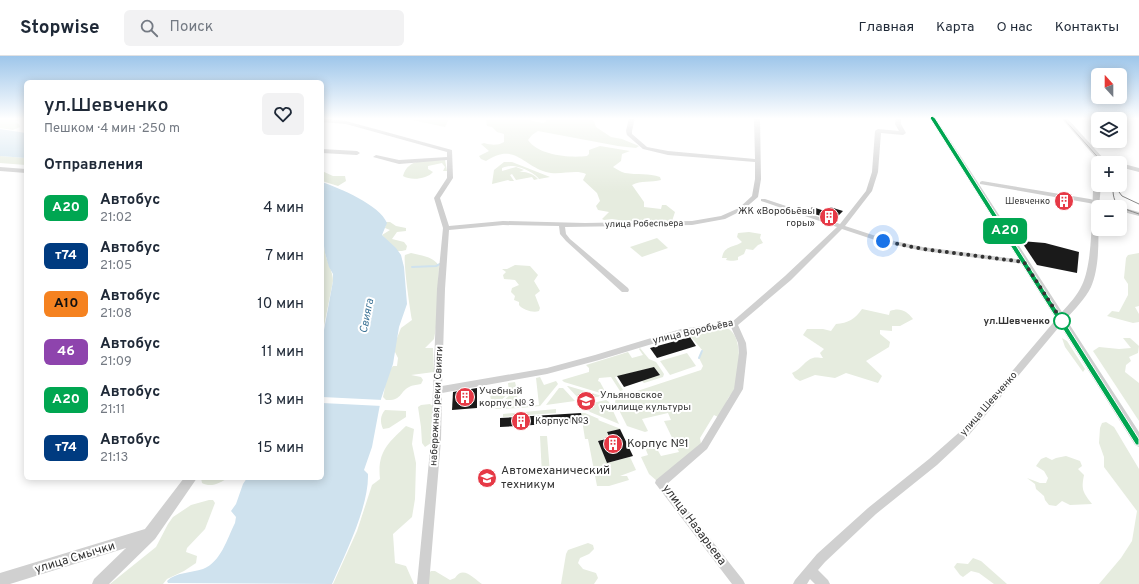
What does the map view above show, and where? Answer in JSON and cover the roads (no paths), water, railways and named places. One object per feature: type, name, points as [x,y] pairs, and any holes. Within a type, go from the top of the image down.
[{"type":"street","points":[[412,143],[450,154]]},
{"type":"street","points":[[639,143],[645,148],[668,153],[758,161]]},
{"type":"street","name":"улица Робеспьера","points":[[446,228],[509,223],[692,223],[723,218],[741,209],[755,198],[758,179],[758,143]]},
{"type":"street","name":"улица Воробьёва","points":[[439,390],[547,370],[596,358],[681,332],[734,324],[788,278],[841,228],[869,191],[877,157],[878,143]]},
{"type":"street","points":[[948,143],[1139,442]]},
{"type":"street","points":[[1085,143],[1097,156]]},
{"type":"street","points":[[324,151],[357,153]]},
{"type":"street","points":[[376,157],[399,162],[450,154]]},
{"type":"street","points":[[446,228],[437,198],[450,178],[450,154]]},
{"type":"street","points":[[1127,167],[1139,170]]},
{"type":"street","points":[[0,169],[24,171]]},
{"type":"street","points":[[982,183],[1091,201]]},
{"type":"street","points":[[763,200],[841,228],[883,241],[923,249],[1024,262]]},
{"type":"street","points":[[1127,211],[1139,214]]},
{"type":"street","points":[[562,224],[563,234],[568,240],[625,290]]},
{"type":"street","name":"набережная реки Свияги","points":[[423,584],[439,390],[442,289],[446,228]]},
{"type":"street","name":"улица Шевченко","points":[[799,584],[822,557],[872,510],[933,462],[966,432],[1080,296],[1088,282],[1093,236]]},
{"type":"street","name":"улица Назарьева","points":[[734,324],[742,343],[743,353],[738,389],[704,446],[660,484],[739,584]]},
{"type":"street","points":[[100,584],[150,534],[190,480]]},
{"type":"street","name":"улица Смычки","points":[[0,580],[150,534]]},
{"type":"street","points":[[810,571],[824,584]]},
{"type":"water","points":[[0,143],[24,143],[24,158],[0,156]]},
{"type":"water","name":"Свияга","points":[[324,183],[358,198],[383,216],[387,223],[382,235],[401,255],[404,267],[407,304],[399,327],[393,364],[381,399],[372,447],[364,470],[368,474],[365,501],[355,530],[332,584],[168,583],[167,581],[175,576],[209,566],[219,556],[235,523],[236,517],[231,511],[236,504],[246,480],[324,480],[324,330],[333,281],[333,274],[329,267],[325,253]]},
{"type":"waterway","points":[[412,267],[436,266],[440,264]]},
{"type":"waterway","points":[[699,358],[702,351]]},
{"type":"tram line","points":[[1085,143],[1097,156]]},
{"type":"tram line","points":[[1113,192],[1114,198],[1118,205],[1139,214]]},
{"type":"tram line","points":[[1119,192],[1122,196],[1139,204]]},
{"type":"place","name":"Шевченко","points":[[1064,201]]},
{"type":"place","name":"ЖК «Воробьёвы горы»","points":[[829,217]]},
{"type":"place","name":"ул.Шевченко","points":[[1062,321]]},
{"type":"place","name":"Учебный корпус № 3","points":[[465,397]]},
{"type":"place","name":"Ульяновское училище культуры","points":[[586,401]]},
{"type":"place","name":"Корпус №3","points":[[521,421]]},
{"type":"place","name":"Корпус №1","points":[[613,444]]},
{"type":"place","name":"Автомеханический техникум","points":[[487,478]]}]
